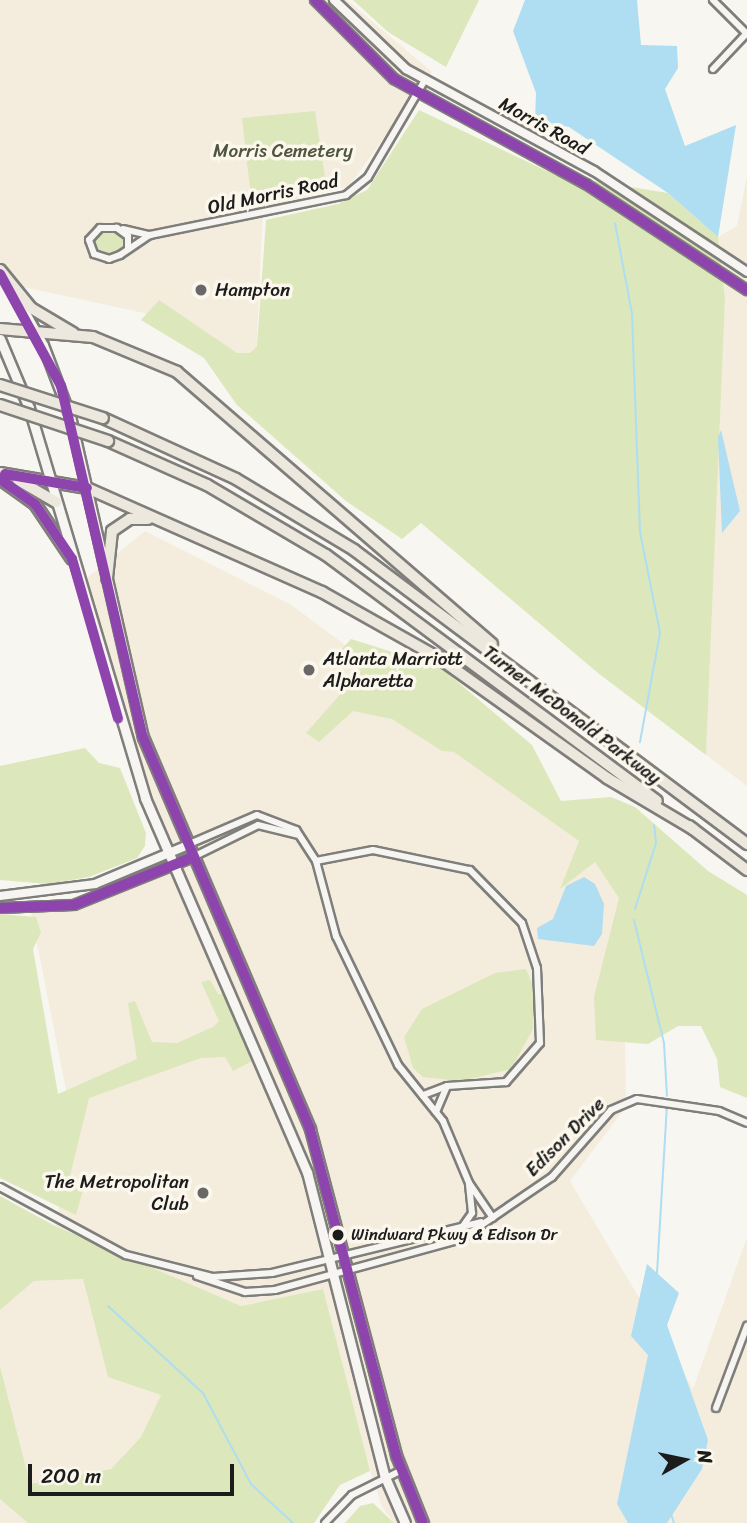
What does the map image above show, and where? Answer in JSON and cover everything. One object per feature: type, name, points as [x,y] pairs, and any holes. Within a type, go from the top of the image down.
[{"type":"highway","points":[[0,272],[31,308],[76,334],[144,355],[206,393],[532,682]]},
{"type":"highway","points":[[0,329],[38,334],[76,334]]},
{"type":"highway","name":"Turner McDonald Parkway","points":[[0,384],[103,418],[201,461],[315,524],[532,682],[747,844]]},
{"type":"highway","name":"Turner McDonald Parkway","points":[[0,405],[108,441],[207,485],[326,555],[747,870]]},
{"type":"highway","points":[[0,473],[50,484],[87,488],[299,580],[409,639],[607,778],[693,829]]},
{"type":"highway","points":[[13,476],[56,502]]},
{"type":"highway","points":[[0,479],[35,504],[72,559]]},
{"type":"highway","points":[[107,578],[108,543],[119,523],[141,518],[164,523]]},
{"type":"main road","points":[[0,272],[38,334],[61,386],[87,488],[142,737],[191,858],[310,1129],[348,1254],[400,1471],[423,1523]]},
{"type":"main road","points":[[0,339],[19,378],[120,723],[174,866],[293,1135],[331,1258],[384,1477],[404,1523]]},
{"type":"street","name":"Morris Road","points":[[315,0],[366,56],[417,93],[586,184],[747,290]]},
{"type":"street","name":"Morris Road","points":[[334,0],[379,48],[425,80],[594,171],[747,272]]},
{"type":"street","points":[[713,0],[747,33],[713,69]]},
{"type":"street","name":"Old Morris Road","points":[[150,234],[100,228],[89,244],[103,260],[150,234],[346,195],[368,177],[425,80]]},
{"type":"street","points":[[123,229],[128,248]]},
{"type":"street","points":[[0,897],[73,890],[257,815],[276,817],[300,836],[316,861],[336,936],[398,1065],[436,1112],[469,1183],[493,1218]]},
{"type":"street","points":[[0,908],[74,905],[174,866],[258,825],[300,836]]},
{"type":"street","points":[[316,861],[373,850],[470,870],[522,923],[537,968],[540,1043],[506,1082],[447,1086],[424,1095]]},
{"type":"street","points":[[436,1112],[447,1086]]},
{"type":"street","name":"Edison Drive","points":[[493,1218],[552,1177],[622,1104],[654,1099],[747,1123]]},
{"type":"street","points":[[459,1230],[472,1213],[469,1183]]},
{"type":"street","points":[[0,1187],[126,1255],[245,1293],[335,1276],[437,1248],[493,1218]]},
{"type":"street","points":[[197,1276],[244,1276],[459,1230],[493,1218]]},
{"type":"street","points":[[716,1408],[747,1326]]},
{"type":"street","points":[[325,1523],[340,1504],[384,1477],[400,1471]]},
{"type":"shaded area","points":[[0,0],[347,0],[432,72],[349,186],[263,208],[255,382],[203,344],[144,313],[0,282]]},
{"type":"shaded area","points":[[747,176],[747,786],[706,755],[725,299],[718,237],[737,226]]},
{"type":"shaded area","points":[[145,531],[290,604],[668,885],[624,965],[626,1107],[570,1181],[693,1389],[747,1237],[747,1523],[394,1523],[382,1507],[359,1435],[323,1289],[241,1306],[55,1226],[82,1097],[67,1095],[29,903],[95,895],[174,858],[110,673],[87,578]]},
{"type":"shaded area","points":[[83,1279],[108,1376],[161,1395],[141,1437],[111,1469],[29,1484],[0,1366],[0,1310],[34,1281]]},
{"type":"shaded area","points":[[0,1499],[28,1523],[0,1523]]},
{"type":"green space","points":[[353,0],[479,0],[446,67],[388,32]]},
{"type":"green space","points":[[419,110],[555,175],[668,193],[718,237],[725,299],[706,755],[598,673],[421,523],[402,539],[346,501],[237,405],[204,358],[141,320],[159,300],[237,353],[250,353],[257,346],[266,220],[338,204],[367,190]]},
{"type":"green space","name":"Morris Cemetery","points":[[315,111],[326,184],[251,197],[242,118]]},
{"type":"green space","points":[[109,228],[119,233],[124,243],[119,253],[109,258],[99,253],[94,243],[99,233]]},
{"type":"green space","points":[[351,639],[440,667],[532,745],[561,801],[611,797],[635,807],[708,871],[747,895],[747,1098],[720,1087],[717,1059],[701,1026],[678,1026],[648,1044],[596,1040],[594,997],[619,898],[595,862],[560,889],[579,841],[454,752],[442,751],[392,719],[353,711],[319,742],[306,733],[361,671],[340,651]]},
{"type":"green space","points":[[85,748],[99,763],[120,768],[146,833],[145,846],[137,858],[89,877],[48,884],[0,880],[0,766]]},
{"type":"green space","points":[[0,914],[36,917],[41,932],[33,949],[58,1094],[137,1059],[128,1003],[135,1001],[152,1042],[177,1043],[213,1027],[219,1021],[201,982],[210,980],[218,994],[226,994],[254,1060],[233,1071],[225,1057],[201,1058],[89,1098],[70,1176],[85,1183],[76,1215],[0,1178]]},
{"type":"green space","points":[[526,969],[535,991],[533,1029],[511,1069],[461,1081],[423,1077],[413,1068],[404,1037],[422,1009],[495,973]]},
{"type":"green space","points":[[0,1196],[55,1226],[241,1306],[323,1289],[370,1471],[340,1485],[314,1523],[28,1523],[0,1499],[0,1366],[30,1484],[111,1469],[141,1437],[161,1395],[108,1377],[83,1279],[34,1281],[0,1310]]},
{"type":"green space","points":[[373,1503],[394,1523],[345,1523],[360,1506]]},
{"type":"water","points":[[525,0],[637,0],[641,45],[677,46],[678,68],[665,89],[685,146],[736,125],[718,237],[668,193],[569,127],[535,120],[536,93],[513,31]]},
{"type":"water","points":[[721,430],[740,511],[722,533],[718,437]]},
{"type":"water","points":[[584,877],[595,884],[604,904],[602,934],[594,946],[538,939],[537,928],[553,919],[566,886]]},
{"type":"water","points":[[647,1264],[679,1293],[667,1325],[708,1440],[702,1469],[667,1523],[628,1523],[617,1504],[648,1355],[631,1336]]},
{"type":"waterway","points":[[615,223],[632,314],[640,532],[660,633],[640,742]]},
{"type":"waterway","points":[[635,909],[656,843],[654,825]]},
{"type":"waterway","points":[[634,920],[664,1043],[667,1096]]},
{"type":"waterway","points":[[657,1273],[667,1107]]},
{"type":"waterway","points":[[108,1306],[203,1393],[251,1484],[293,1523]]},
{"type":"waterway","points":[[671,1514],[674,1523]]},
{"type":"transit line","points":[[315,0],[394,79],[586,184],[747,290]]},
{"type":"transit line","points":[[0,274],[61,386],[143,737],[310,1129],[396,1455],[423,1523]]},
{"type":"transit line","points":[[5,474],[87,488]]},
{"type":"transit line","points":[[0,479],[35,504],[72,559],[118,718]]},
{"type":"transit line","points":[[0,908],[74,905],[191,858]]},
{"type":"place","name":"Hampton","points":[[201,290]]},
{"type":"place","name":"Atlanta Marriott Alpharetta","points":[[309,670]]},
{"type":"place","name":"The Metropolitan Club","points":[[203,1193]]},
{"type":"place","name":"Windward Pkwy & Edison Dr","points":[[338,1235]]}]
